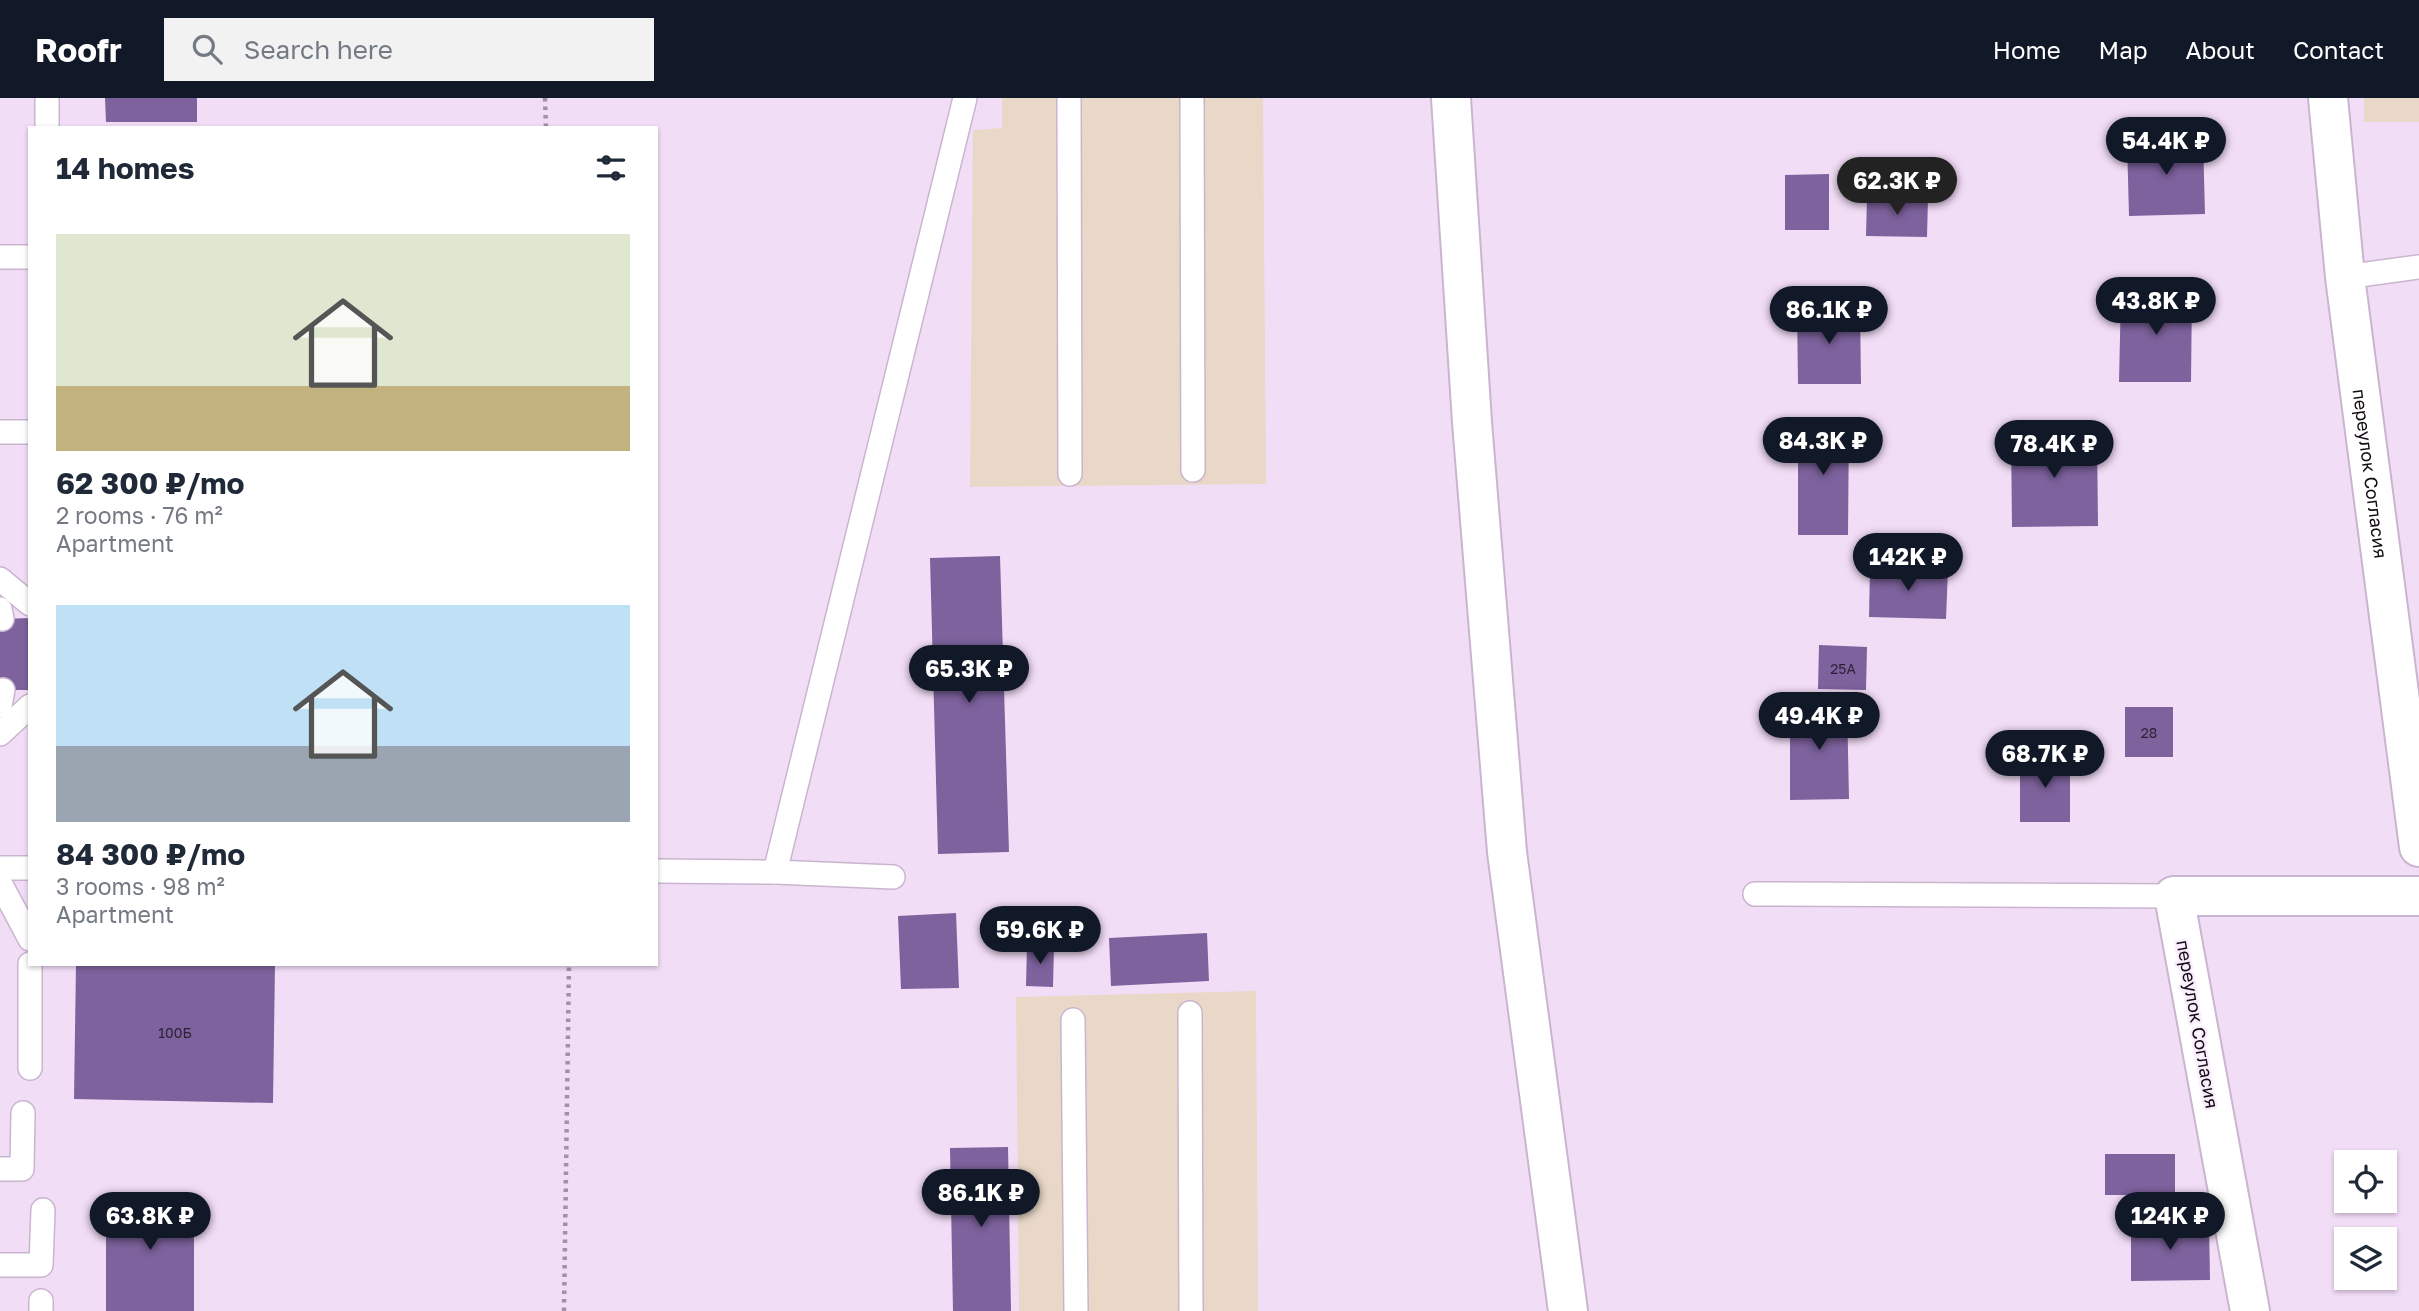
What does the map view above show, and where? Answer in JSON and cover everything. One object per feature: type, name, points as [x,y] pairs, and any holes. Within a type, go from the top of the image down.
[{"type":"street","points":[[1451,98],[1472,422],[1507,852],[1568,1311]]},
{"type":"street","name":"переулок Согласия","points":[[2328,98],[2345,277],[2419,847]]},
{"type":"street","points":[[2174,896],[2419,896]]},
{"type":"street","name":"переулок Согласия","points":[[2174,896],[2250,1311]]},
{"type":"lane","points":[[47,98],[47,126]]},
{"type":"lane","points":[[775,872],[965,98]]},
{"type":"lane","points":[[1069,98],[1070,474]]},
{"type":"lane","points":[[1192,98],[1193,470]]},
{"type":"lane","points":[[0,257],[28,257]]},
{"type":"lane","points":[[2345,277],[2419,267]]},
{"type":"lane","points":[[0,432],[28,432]]},
{"type":"lane","points":[[0,578],[28,589]]},
{"type":"lane","points":[[0,578],[28,602]]},
{"type":"lane","points":[[0,736],[28,708]]},
{"type":"lane","points":[[0,736],[28,723]]},
{"type":"lane","points":[[0,868],[28,868]]},
{"type":"lane","points":[[658,871],[893,877]]},
{"type":"lane","points":[[0,883],[28,935]]},
{"type":"lane","points":[[1755,894],[2174,896]]},
{"type":"lane","points":[[30,966],[30,1068]]},
{"type":"lane","points":[[1190,1013],[1191,1311]]},
{"type":"lane","points":[[1073,1020],[1076,1311]]},
{"type":"lane","points":[[0,1169],[22,1169],[23,1113]]},
{"type":"lane","points":[[0,1265],[41,1265],[43,1210]]},
{"type":"path","points":[[545,98],[546,126]]},
{"type":"path","points":[[564,1311],[569,966]]},
{"type":"shaded area","points":[[1002,98],[1263,98],[1266,484],[970,487],[973,130],[1002,128]]},
{"type":"shaded area","points":[[2364,98],[2419,98],[2419,122],[2364,122]]},
{"type":"shaded area","points":[[1256,991],[1258,1311],[1019,1311],[1016,997]]},
{"type":"building","points":[[105,98],[197,98],[197,122],[106,122]]},
{"type":"building","points":[[2203,139],[2205,214],[2129,216],[2127,141]]},
{"type":"building","points":[[1829,174],[1829,230],[1785,230],[1785,175]]},
{"type":"building","points":[[1867,197],[1928,198],[1927,237],[1866,236]]},
{"type":"building","points":[[2121,292],[2192,292],[2191,382],[2119,382]]},
{"type":"building","points":[[1797,309],[1860,309],[1861,384],[1798,384]]},
{"type":"building","points":[[1798,419],[1849,419],[1848,535],[1798,535]]},
{"type":"building","points":[[2097,433],[2098,526],[2012,527],[2011,434]]},
{"type":"building","points":[[1000,556],[1009,852],[938,854],[930,558]]},
{"type":"building","points":[[1870,567],[1948,569],[1946,619],[1869,617]]},
{"type":"building","points":[[28,618],[28,690],[0,690],[0,619]]},
{"type":"building","points":[[1819,645],[1867,647],[1866,690],[1818,689]]},
{"type":"building","points":[[1790,703],[1847,703],[1849,799],[1790,800]]},
{"type":"building","points":[[2125,707],[2173,707],[2173,757],[2125,757]]},
{"type":"building","points":[[2020,758],[2070,758],[2070,822],[2020,822]]},
{"type":"building","points":[[956,913],[959,988],[901,989],[898,916]]},
{"type":"building","points":[[1207,933],[1209,981],[1111,986],[1109,938]]},
{"type":"building","points":[[1027,944],[1054,945],[1053,987],[1026,986]]},
{"type":"building","points":[[76,966],[275,966],[273,1103],[74,1099]]},
{"type":"building","points":[[1008,1147],[1011,1311],[953,1311],[950,1148]]},
{"type":"building","points":[[2105,1154],[2175,1154],[2175,1195],[2105,1195]]},
{"type":"building","points":[[194,1193],[194,1311],[106,1311],[106,1194]]},
{"type":"building","points":[[2209,1222],[2210,1280],[2131,1281],[2131,1223]]}]
